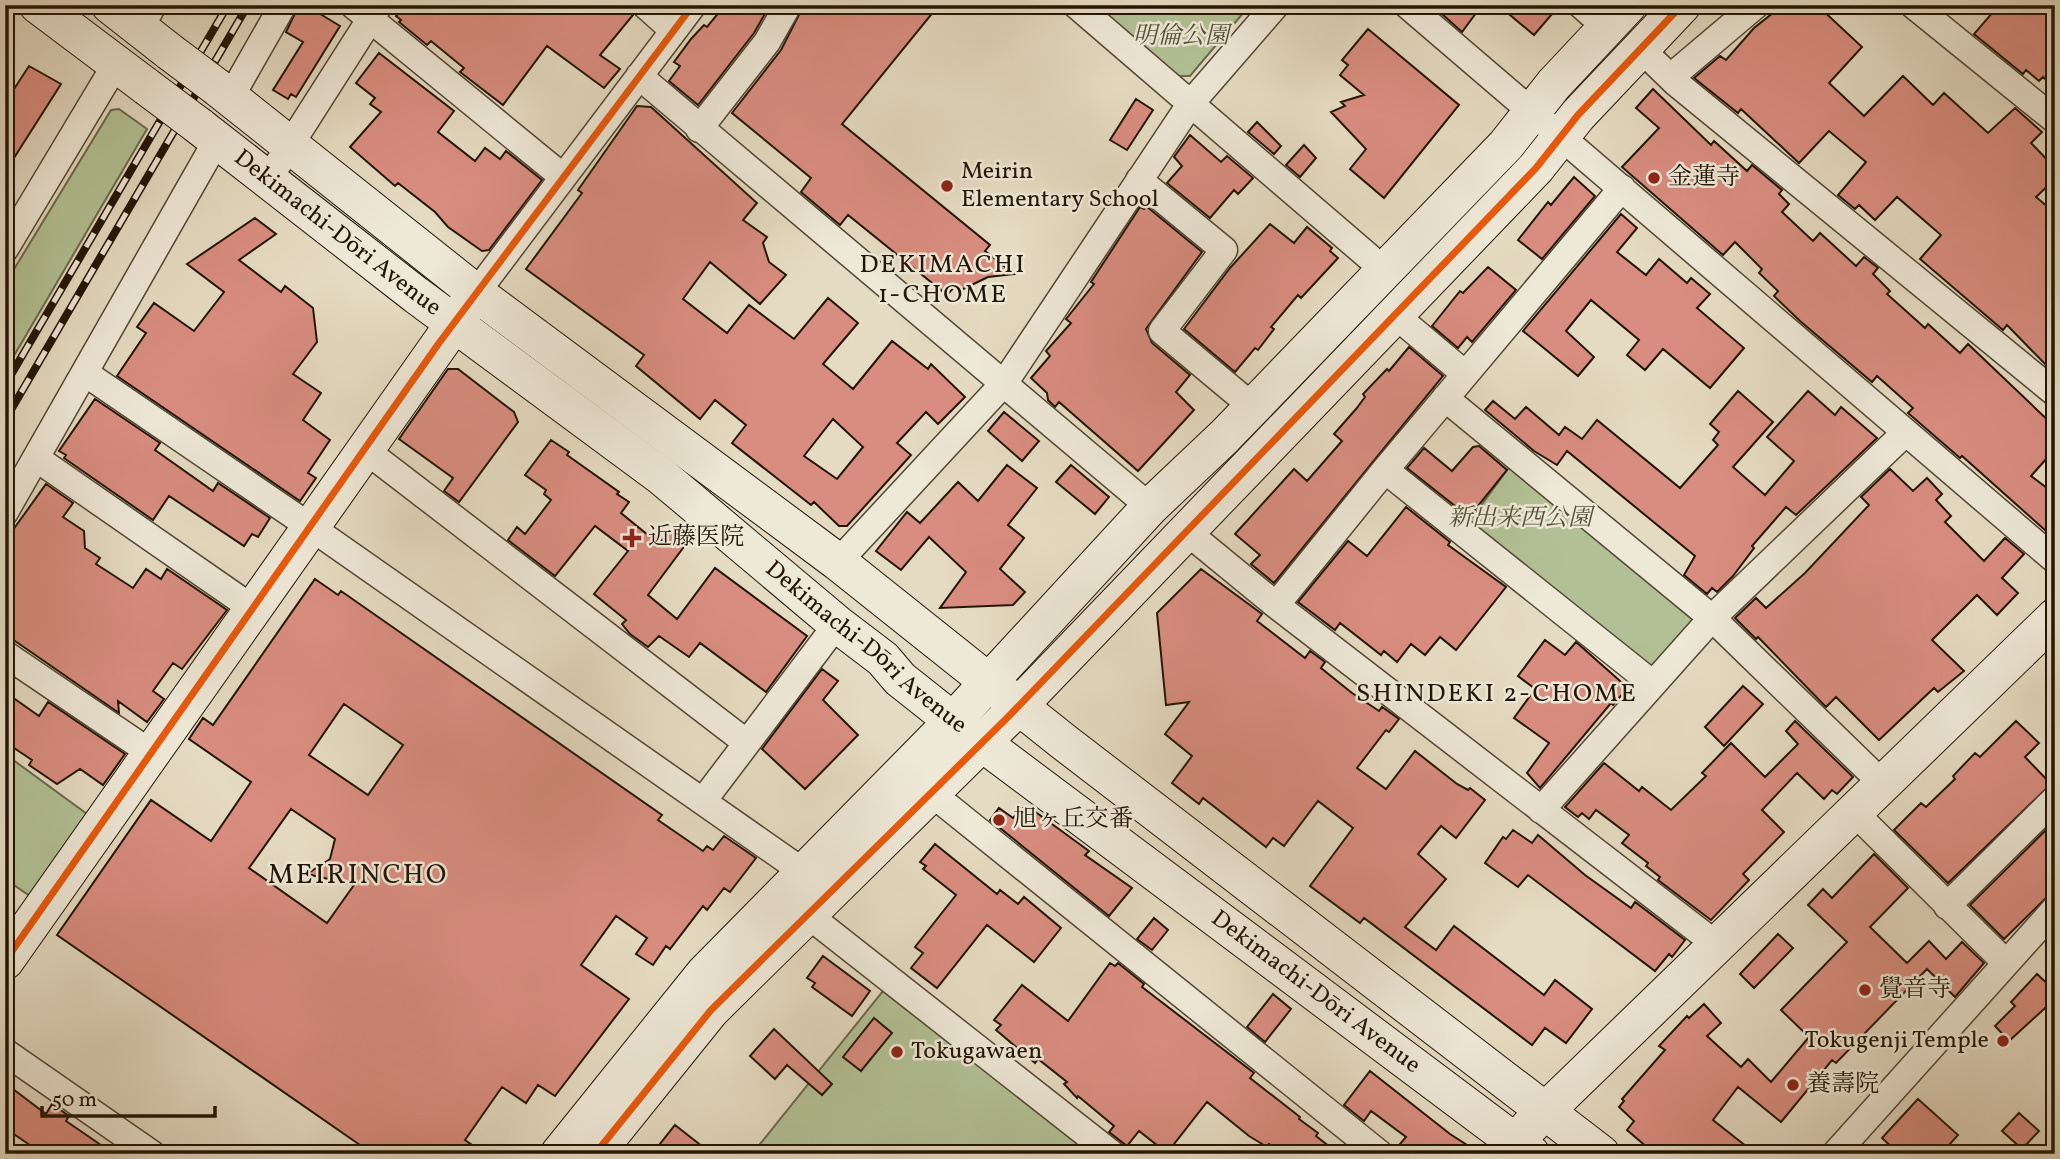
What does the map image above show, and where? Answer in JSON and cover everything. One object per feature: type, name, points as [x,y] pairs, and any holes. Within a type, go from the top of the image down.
[{"type":"street","name":"Dekimachi-Dōri Avenue","points":[[38,5],[661,476],[837,624],[883,659],[900,679],[953,721],[1515,1149]]},
{"type":"street","name":"Dekimachi-Dōri Avenue","points":[[110,5],[147,17],[170,52],[289,147],[476,293],[838,562],[1601,1154]]},
{"type":"street","points":[[224,93],[283,5]]},
{"type":"street","points":[[645,5],[673,30]]},
{"type":"street","points":[[5,961],[455,322],[693,5]]},
{"type":"street","points":[[699,129],[767,42],[788,5]]},
{"type":"street","points":[[1076,5],[1383,269]]},
{"type":"street","points":[[838,562],[1005,382],[1191,103],[1276,5]]},
{"type":"street","points":[[1407,5],[2055,560]]},
{"type":"street","points":[[595,1154],[711,1010],[982,743],[1187,532],[1536,168],[1682,5]]},
{"type":"street","points":[[1672,76],[1756,5]]},
{"type":"street","points":[[1913,5],[2055,120]]},
{"type":"street","points":[[268,178],[289,147],[367,10],[563,177]]},
{"type":"street","points":[[559,1154],[704,974],[953,721],[1150,507],[1253,407],[1383,269],[1506,145],[1605,12]]},
{"type":"street","points":[[1641,49],[1672,76],[1676,83],[2055,393]]},
{"type":"street","points":[[8,240],[116,64]]},
{"type":"street","points":[[639,76],[1150,507]]},
{"type":"street","points":[[5,512],[85,373],[208,133]]},
{"type":"street","points":[[1139,180],[1224,250],[1162,331],[1253,407]]},
{"type":"street","points":[[1276,605],[1385,470],[1622,188]]},
{"type":"street","points":[[1395,315],[1465,374]]},
{"type":"street","points":[[85,373],[805,873]]},
{"type":"street","points":[[1445,398],[1712,618],[1883,784]]},
{"type":"street","points":[[1541,810],[1712,618],[1905,433]]},
{"type":"street","points":[[364,449],[747,743]]},
{"type":"street","points":[[36,458],[252,608]]},
{"type":"street","points":[[1385,470],[1653,684]]},
{"type":"street","points":[[1187,532],[1276,605],[1717,945]]},
{"type":"street","points":[[1515,1149],[1547,1113],[1717,945],[2055,617]]},
{"type":"street","points":[[703,801],[837,624]]},
{"type":"street","points":[[5,654],[151,753]]},
{"type":"street","points":[[930,792],[1380,1154]]},
{"type":"street","points":[[1947,906],[2055,799]]},
{"type":"street","points":[[1854,812],[2005,962]]},
{"type":"street","points":[[1835,1154],[2055,909]]},
{"type":"street","points":[[808,915],[1112,1154]]},
{"type":"street","points":[[5,1052],[152,1154]]},
{"type":"green space","name":"明倫公園","points":[[1094,5],[1250,5],[1190,76],[1177,76]]},
{"type":"green space","points":[[119,109],[147,129],[5,371],[5,284],[111,110]]},
{"type":"green space","name":"新出来西公園","points":[[1513,462],[1693,610],[1693,622],[1654,666],[1642,667],[1466,526]]},
{"type":"green space","points":[[5,754],[87,814],[30,896],[5,879]]},
{"type":"green space","name":"Tokugawaen","points":[[883,991],[1091,1154],[752,1154]]},
{"type":"building","points":[[299,5],[321,5],[317,12],[340,26],[296,97],[291,94],[288,99],[273,90],[303,42],[286,32]]},
{"type":"building","points":[[405,5],[630,5],[633,15],[600,55],[620,69],[604,88],[547,46],[503,105],[460,72],[464,68],[431,41],[427,45],[399,22],[401,20],[396,16]]},
{"type":"building","points":[[725,5],[770,5],[754,33],[698,105],[669,81],[680,66],[674,62],[691,39],[704,25],[707,27]]},
{"type":"building","points":[[804,5],[939,5],[842,124],[990,245],[985,251],[1014,274],[988,277],[961,290],[955,286],[947,295],[848,215],[840,225],[801,192],[811,178],[732,113],[781,50]]},
{"type":"building","points":[[1432,5],[1482,5],[1462,32]]},
{"type":"building","points":[[1498,5],[1542,5],[1552,14],[1534,35]]},
{"type":"building","points":[[1783,5],[1817,5],[1862,47],[1829,83],[1864,116],[1903,76],[1933,105],[1944,93],[1988,133],[2015,108],[2042,132],[2031,143],[2055,168],[2055,179],[2036,197],[2055,213],[2055,356],[2045,364],[2007,325],[2003,330],[1920,259],[1941,235],[1897,197],[1875,220],[1859,205],[1855,209],[1838,195],[1866,162],[1829,131],[1799,163],[1741,109],[1738,113],[1694,78],[1720,56],[1726,60],[1754,28]]},
{"type":"building","points":[[1999,5],[2055,5],[2055,88],[2043,77],[2039,81],[2026,70],[2023,74],[1974,34]]},
{"type":"building","points":[[1368,29],[1459,105],[1384,198],[1350,169],[1366,149],[1331,112],[1345,106],[1341,102],[1364,95],[1340,75],[1348,65],[1342,60]]},
{"type":"building","points":[[379,53],[454,111],[438,132],[475,161],[485,148],[500,159],[506,151],[542,180],[489,250],[482,251],[448,227],[435,212],[398,183],[395,186],[350,147],[381,112],[370,104],[375,98],[356,83]]},
{"type":"building","points":[[29,66],[61,84],[5,172],[5,103]]},
{"type":"building","points":[[1653,89],[1711,145],[1714,141],[1747,171],[1752,165],[1782,190],[1779,194],[1789,204],[1782,212],[1813,241],[1820,233],[1856,266],[1864,257],[1878,268],[1873,274],[1890,291],[1887,294],[1925,328],[1928,324],[1960,353],[1968,344],[2055,427],[2055,449],[2031,476],[2055,494],[2055,539],[1962,456],[1960,458],[1908,413],[1913,408],[1877,376],[1872,382],[1800,321],[1774,296],[1778,291],[1759,273],[1762,269],[1735,242],[1723,255],[1622,167],[1659,128],[1636,108]]},
{"type":"building","points":[[1136,99],[1153,110],[1127,150],[1110,140]]},
{"type":"building","points":[[637,106],[651,107],[757,203],[743,220],[767,237],[763,243],[769,262],[786,275],[760,304],[710,262],[683,299],[727,333],[749,305],[794,339],[828,298],[858,323],[823,364],[853,389],[892,341],[928,369],[931,364],[965,397],[938,424],[926,412],[897,443],[911,455],[847,526],[839,526],[814,502],[811,505],[732,443],[746,425],[715,400],[700,419],[636,366],[644,355],[526,269],[582,193],[578,190]],"holes":[[[833,419],[863,447],[837,479],[804,456]]]},
{"type":"building","points":[[1257,122],[1281,146],[1274,154],[1248,132]]},
{"type":"building","points":[[1190,135],[1221,162],[1227,156],[1253,178],[1238,194],[1234,190],[1210,218],[1167,183],[1182,166],[1174,157]]},
{"type":"building","points":[[1304,145],[1316,158],[1300,177],[1286,165]]},
{"type":"building","points":[[1574,177],[1595,196],[1542,259],[1518,240],[1548,202],[1551,205]]},
{"type":"building","points":[[1146,206],[1202,252],[1146,329],[1152,343],[1190,375],[1176,392],[1194,410],[1138,471],[1059,402],[1055,407],[1048,400],[1047,393],[1031,378],[1050,356],[1046,351],[1071,323],[1066,319],[1094,284],[1091,282],[1140,207],[1144,209]]},
{"type":"building","points":[[1621,214],[1637,228],[1617,252],[1646,275],[1659,259],[1687,283],[1691,278],[1710,294],[1697,308],[1744,348],[1710,388],[1663,349],[1645,370],[1627,355],[1639,340],[1591,300],[1566,331],[1594,357],[1578,376],[1523,331]]},
{"type":"building","points":[[255,218],[276,234],[239,260],[281,292],[285,286],[313,308],[317,342],[293,374],[321,393],[303,420],[330,440],[308,473],[316,478],[300,501],[117,376],[146,333],[137,327],[154,303],[194,331],[224,292],[187,264]]},
{"type":"building","points":[[1270,224],[1294,243],[1307,227],[1332,248],[1330,251],[1338,258],[1301,298],[1298,295],[1271,327],[1274,329],[1258,350],[1255,348],[1235,372],[1184,329],[1230,268]]},
{"type":"building","points":[[1488,267],[1516,290],[1472,342],[1467,337],[1458,348],[1432,326],[1460,291],[1463,293]]},
{"type":"building","points":[[1409,347],[1443,376],[1274,583],[1251,564],[1260,555],[1235,534],[1294,469],[1307,481],[1342,441],[1334,434],[1365,397],[1363,394],[1387,369],[1389,371]]},
{"type":"building","points":[[448,369],[458,369],[514,412],[518,422],[459,502],[444,491],[453,478],[399,439]]},
{"type":"building","points":[[1738,391],[1773,422],[1733,467],[1765,495],[1794,461],[1767,437],[1808,391],[1835,415],[1841,407],[1877,438],[1796,515],[1786,507],[1752,546],[1754,548],[1733,576],[1717,592],[1712,588],[1707,594],[1684,575],[1695,556],[1567,451],[1557,465],[1534,451],[1485,410],[1493,401],[1515,419],[1526,407],[1559,435],[1565,427],[1582,439],[1597,420],[1680,488],[1718,445],[1713,440],[1719,432],[1710,424]]},
{"type":"building","points":[[95,399],[160,443],[155,450],[213,491],[218,483],[270,518],[258,537],[252,534],[244,546],[169,496],[153,520],[64,458],[66,455],[59,451]]},
{"type":"building","points":[[1004,412],[1039,441],[1022,461],[988,431]]},
{"type":"building","points":[[551,440],[569,452],[567,455],[619,492],[617,494],[629,502],[621,513],[659,544],[669,531],[686,544],[648,595],[677,619],[715,568],[807,636],[766,692],[700,643],[689,657],[659,636],[648,647],[630,634],[622,624],[626,620],[594,594],[628,551],[595,526],[555,576],[508,540],[517,527],[525,534],[551,500],[544,494],[546,490],[525,475]]},
{"type":"building","points":[[1479,446],[1507,470],[1469,517],[1407,468],[1424,448],[1452,471],[1473,447]]},
{"type":"building","points":[[1007,465],[1037,488],[1008,525],[1024,538],[1000,569],[1025,592],[1013,605],[940,608],[966,572],[929,537],[901,570],[876,551],[907,512],[920,523],[958,482],[978,501]]},
{"type":"building","points":[[1071,465],[1109,497],[1095,514],[1056,482]]},
{"type":"building","points":[[1890,469],[1913,491],[1927,478],[1942,494],[1936,500],[1951,516],[1945,522],[1984,561],[2005,538],[2024,554],[2002,578],[2018,593],[1997,615],[1977,595],[1932,640],[1964,671],[1938,692],[1934,688],[1879,740],[1836,697],[1826,707],[1758,637],[1756,639],[1735,618],[1756,598],[1766,608],[1805,573],[1869,505],[1861,497]]},
{"type":"building","points":[[46,484],[73,503],[63,517],[84,531],[85,548],[100,558],[96,564],[133,588],[146,569],[161,579],[167,569],[227,610],[182,669],[173,663],[153,691],[164,699],[147,722],[118,701],[119,713],[5,634],[5,541]]},
{"type":"building","points":[[1406,507],[1450,542],[1448,545],[1506,587],[1456,650],[1440,637],[1425,655],[1411,644],[1397,662],[1384,651],[1381,655],[1340,623],[1335,630],[1298,602],[1348,541],[1367,556]]},
{"type":"building","points":[[1201,569],[1262,614],[1257,621],[1305,658],[1310,651],[1325,662],[1321,668],[1352,693],[1379,711],[1382,707],[1399,719],[1389,732],[1386,730],[1357,768],[1386,789],[1415,751],[1457,784],[1468,790],[1470,788],[1485,800],[1456,838],[1441,826],[1418,854],[1446,879],[1405,927],[1436,950],[1454,926],[1544,995],[1555,980],[1592,1009],[1566,1043],[1545,1028],[1532,1045],[1364,918],[1360,923],[1310,886],[1353,828],[1318,801],[1284,846],[1273,838],[1266,847],[1203,798],[1199,804],[1172,783],[1192,756],[1165,734],[1189,702],[1166,705],[1157,613]]},
{"type":"building","points":[[315,579],[338,595],[341,591],[662,815],[658,820],[703,851],[707,846],[713,850],[724,836],[756,858],[730,892],[724,888],[707,910],[703,906],[670,949],[666,946],[653,965],[636,954],[647,938],[616,916],[581,965],[629,999],[555,1096],[538,1085],[526,1103],[502,1087],[465,1140],[485,1154],[373,1154],[57,935],[151,800],[211,841],[251,782],[189,739],[203,718],[213,725]],"holes":[[[344,704],[403,745],[368,795],[309,755]],[[291,809],[335,839],[330,859],[307,874],[354,885],[327,923],[249,868]]]},
{"type":"building","points":[[1545,640],[1565,655],[1576,642],[1628,688],[1613,705],[1611,703],[1540,788],[1527,773],[1549,743],[1514,718],[1535,689],[1518,676]]},
{"type":"building","points":[[822,669],[838,681],[823,700],[858,735],[805,789],[762,749]]},
{"type":"building","points":[[1743,686],[1763,704],[1724,746],[1705,727]]},
{"type":"building","points":[[5,692],[39,716],[48,702],[125,754],[103,785],[80,769],[57,784],[29,765],[32,760],[5,742]]},
{"type":"building","points":[[1795,721],[1853,777],[1837,794],[1832,790],[1824,799],[1797,773],[1762,810],[1784,832],[1743,874],[1749,880],[1711,920],[1658,880],[1660,877],[1646,866],[1648,863],[1622,843],[1629,835],[1596,810],[1589,819],[1582,813],[1578,817],[1565,807],[1604,763],[1639,791],[1642,787],[1671,810],[1706,776],[1702,773],[1731,743],[1765,777],[1798,744],[1786,731]]},
{"type":"building","points":[[2016,721],[2039,743],[2025,757],[2051,784],[1948,883],[1894,830],[1921,803],[1926,807],[1955,779],[1953,776],[1975,753],[1980,757]]},
{"type":"building","points":[[999,808],[1013,818],[1021,808],[1030,808],[1089,851],[1085,855],[1132,888],[1109,916],[990,820]]},
{"type":"building","points":[[2051,825],[2055,829],[2055,889],[2004,939],[1970,905]]},
{"type":"building","points":[[1513,830],[1532,843],[1538,835],[1585,875],[1631,908],[1635,902],[1685,940],[1672,957],[1669,954],[1655,971],[1528,875],[1518,887],[1485,863],[1503,837],[1506,839]]},
{"type":"building","points":[[935,844],[997,894],[1000,890],[1018,904],[1024,897],[1061,928],[1034,962],[987,925],[937,988],[911,968],[923,953],[915,947],[956,895],[923,869],[926,866],[920,862]]},
{"type":"building","points":[[1874,854],[1908,888],[1870,927],[1907,963],[1929,941],[1946,959],[1962,942],[1984,963],[1955,997],[1927,969],[1836,1063],[1832,1060],[1781,1122],[1738,1087],[1713,1120],[1756,1154],[1655,1154],[1627,1130],[1634,1121],[1619,1107],[1624,1101],[1622,1099],[1665,1050],[1659,1046],[1687,1016],[1689,1018],[1704,1004],[1721,1023],[1707,1036],[1741,1067],[1748,1059],[1771,1082],[1809,1037],[1781,1010],[1847,942],[1808,905],[1823,889],[1832,898]]},
{"type":"building","points":[[1154,918],[1168,930],[1152,950],[1137,939]]},
{"type":"building","points":[[1778,934],[1793,948],[1754,988],[1740,974]]},
{"type":"building","points":[[823,956],[870,991],[852,1016],[812,987],[815,983],[807,978]]},
{"type":"building","points":[[1110,963],[1115,966],[1118,963],[1144,984],[1142,987],[1254,1073],[1250,1078],[1300,1117],[1299,1119],[1318,1133],[1316,1136],[1339,1154],[1282,1154],[1269,1144],[1267,1147],[1249,1136],[1207,1102],[1167,1153],[1139,1131],[1127,1146],[1109,1132],[1114,1126],[1078,1096],[1077,1098],[1064,1084],[1067,1082],[1038,1059],[1035,1063],[996,1030],[1001,1025],[994,1020],[1022,985],[1068,1021]]},
{"type":"building","points":[[2037,974],[2055,991],[2055,999],[2009,1041],[1995,1026],[2015,1006],[2011,1002]]},
{"type":"building","points":[[1273,994],[1291,1009],[1265,1042],[1247,1027]]},
{"type":"building","points":[[874,1018],[892,1033],[861,1071],[843,1057]]},
{"type":"building","points":[[774,1029],[832,1084],[822,1095],[787,1065],[775,1079],[750,1056]]},
{"type":"building","points":[[1370,1071],[1450,1134],[1481,1154],[1395,1154],[1395,1150],[1406,1137],[1371,1111],[1364,1121],[1344,1105]]},
{"type":"building","points":[[13,1089],[46,1114],[52,1104],[69,1116],[66,1121],[114,1154],[43,1154],[5,1128],[5,1100]]},
{"type":"building","points":[[1918,1099],[1958,1135],[1941,1154],[1899,1154],[1882,1138]]},
{"type":"building","points":[[2019,1113],[2039,1131],[2022,1149],[2002,1131]]},
{"type":"building","points":[[675,1125],[712,1154],[652,1154]]},
{"type":"railway","points":[[5,385],[228,5]]},
{"type":"railway","points":[[5,420],[248,5]]},
{"type":"cycle path","points":[[5,961],[439,343],[693,5]]},
{"type":"cycle path","points":[[595,1154],[711,1010],[1008,717],[1536,168],[1578,115],[1682,5]]},
{"type":"place","name":"金蓮寺","points":[[1654,178]]},
{"type":"place","name":"Meirin Elementary School","points":[[947,186]]},
{"type":"place","name":"近藤医院","points":[[632,538]]},
{"type":"place","name":"旭ヶ丘交番","points":[[999,820]]},
{"type":"place","name":"覺音寺","points":[[1865,990]]},
{"type":"place","name":"Tokugenji Temple","points":[[2003,1041]]},
{"type":"place","name":"Tokugawaen","points":[[897,1052]]},
{"type":"place","name":"養壽院","points":[[1793,1085]]},
{"type":"district","name":"DEKIMACHI 1-CHOME","points":[[943,280]]},
{"type":"district","name":"SHINDEKI 2-CHOME","points":[[1497,694]]},
{"type":"district","name":"MEIRINCHO","points":[[358,875]]}]
